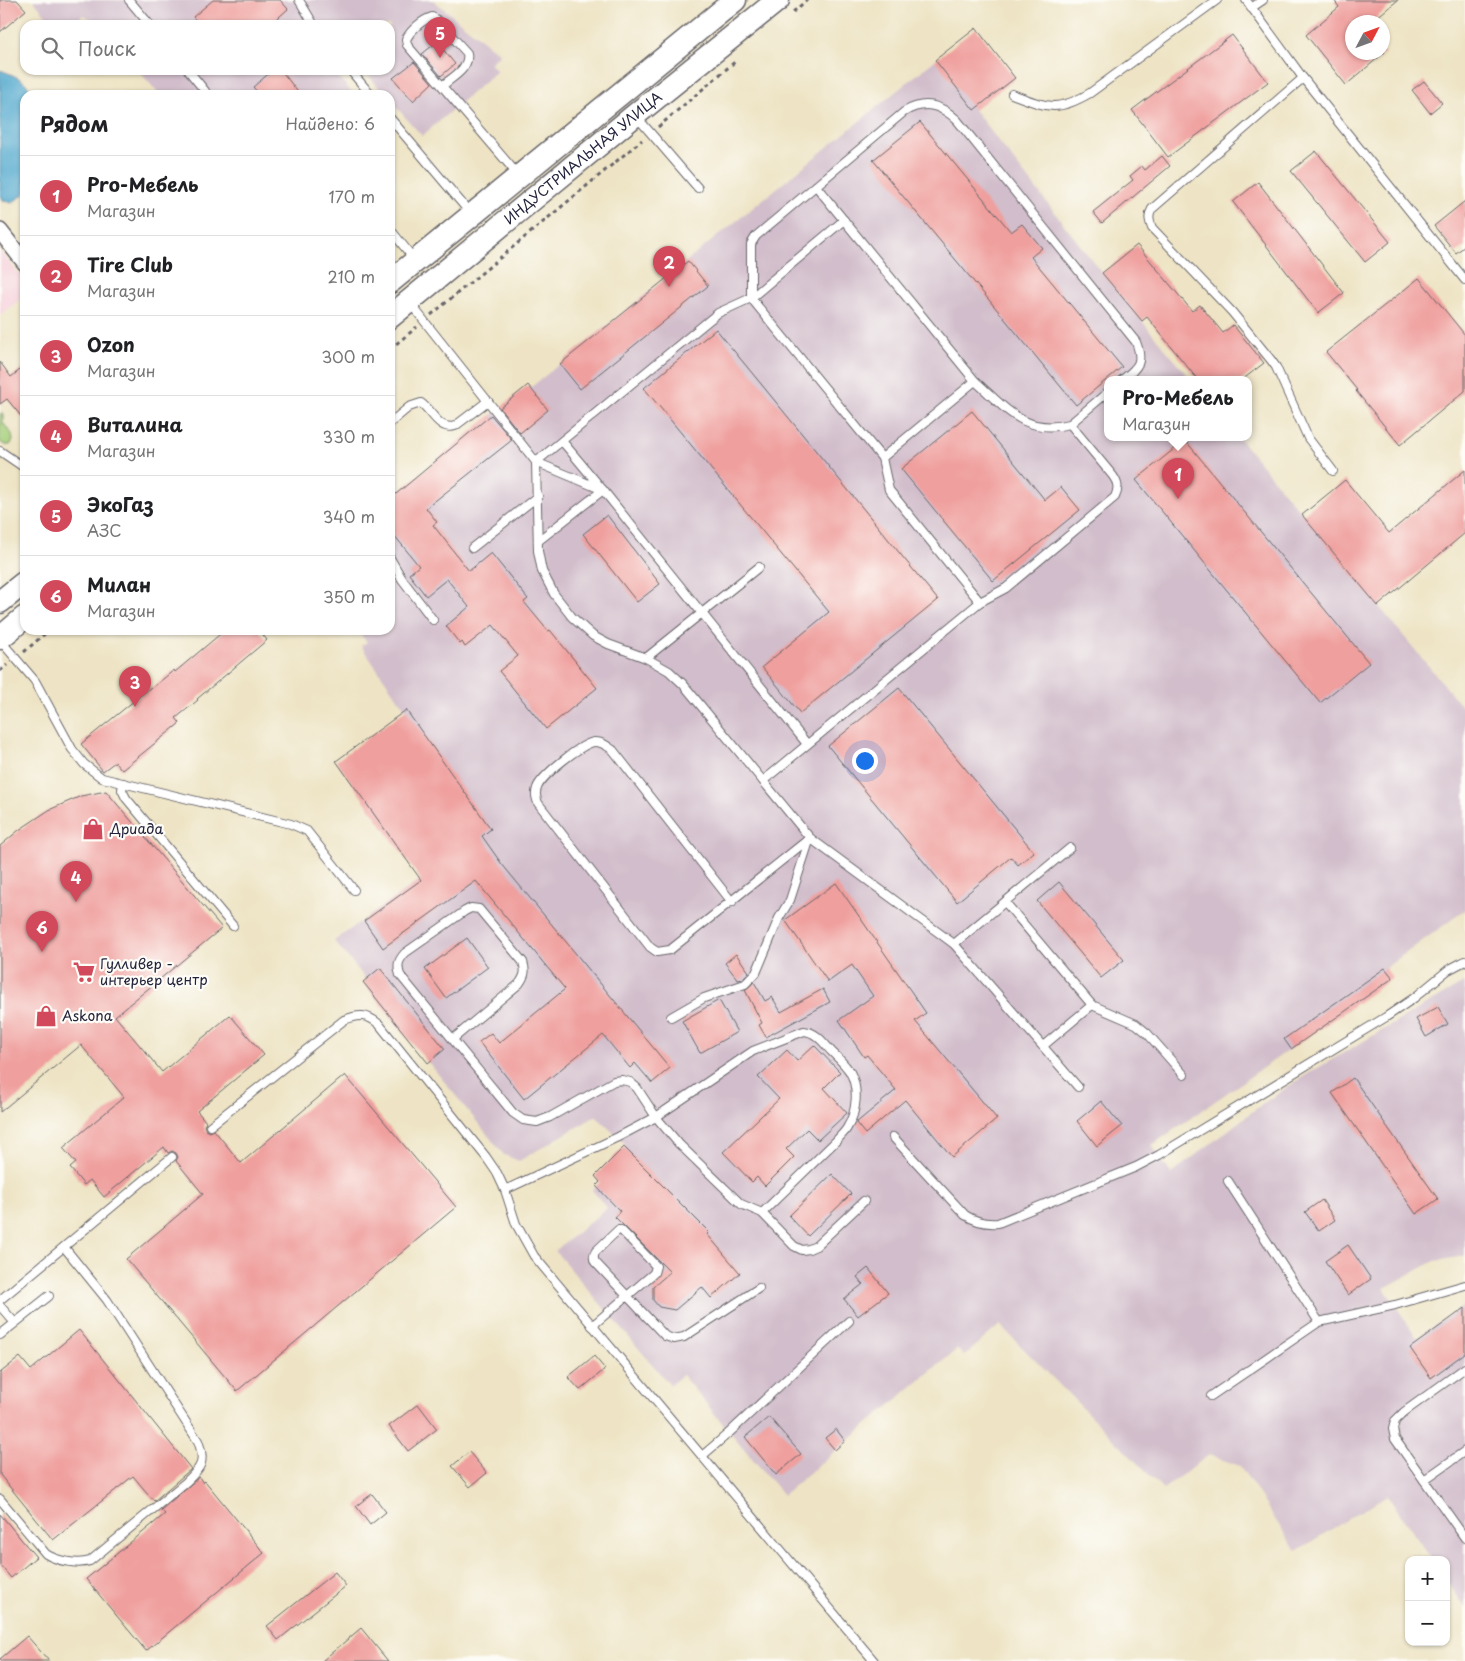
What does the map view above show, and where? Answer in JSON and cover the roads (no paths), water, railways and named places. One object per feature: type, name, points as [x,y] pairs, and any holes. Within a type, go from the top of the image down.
[{"type":"main road","name":"ИНДУСТРИАЛЬНАЯ УЛИЦА","points":[[395,278],[735,0]]},
{"type":"main road","name":"ИНДУСТРИАЛЬНАЯ УЛИЦА","points":[[395,313],[635,115],[782,9]]},
{"type":"main road","points":[[0,602],[20,586]]},
{"type":"main road","points":[[0,639],[20,621]]},
{"type":"street","points":[[0,231],[20,257]]},
{"type":"lane","points":[[128,0],[146,20]]},
{"type":"lane","points":[[299,0],[311,20]]},
{"type":"lane","points":[[1012,94],[1043,105],[1058,106],[1073,103],[1090,93],[1217,0]]},
{"type":"lane","points":[[1246,0],[1303,78],[1465,280]]},
{"type":"lane","points":[[1251,8],[1263,0]]},
{"type":"lane","points":[[443,86],[466,66],[468,60],[467,54],[437,20],[432,17],[408,34],[406,39],[407,45],[519,176]]},
{"type":"lane","points":[[192,75],[205,90]]},
{"type":"lane","points":[[354,75],[367,90]]},
{"type":"lane","points":[[1303,78],[1152,209],[1149,221],[1152,228],[1232,312],[1276,368],[1308,438],[1333,471]]},
{"type":"lane","points":[[980,602],[889,490],[882,458],[751,298],[751,244],[756,236],[904,112],[914,106],[937,106],[957,120],[1136,342],[1140,352],[1140,362],[1135,370],[1127,376]]},
{"type":"lane","points":[[635,115],[698,188]]},
{"type":"lane","points":[[395,124],[472,215]]},
{"type":"lane","points":[[816,186],[975,381],[1017,418],[1041,427],[1054,428],[1070,424],[1104,395]]},
{"type":"lane","points":[[536,462],[718,314],[751,298],[844,220]]},
{"type":"lane","points":[[395,235],[415,261]]},
{"type":"lane","points":[[408,302],[536,462],[602,490]]},
{"type":"lane","points":[[882,458],[975,381]]},
{"type":"lane","points":[[395,419],[409,407],[421,403],[426,406],[443,426],[449,428],[455,426],[488,401]]},
{"type":"lane","points":[[763,781],[980,602],[1006,588],[1115,497],[1118,490],[1117,482],[1070,424]]},
{"type":"lane","points":[[562,441],[808,744]]},
{"type":"lane","points":[[0,451],[20,465]]},
{"type":"lane","points":[[536,462],[538,541],[542,571],[547,584],[572,617],[593,636],[608,644],[646,658],[669,671],[683,684],[810,838],[954,944],[1078,1087]]},
{"type":"lane","points":[[538,541],[602,490]]},
{"type":"lane","points":[[472,548],[538,496]]},
{"type":"lane","points":[[395,567],[433,620]]},
{"type":"lane","points":[[646,658],[759,567]]},
{"type":"lane","points":[[0,639],[35,681],[72,749],[84,764],[102,778],[299,827],[307,831],[354,890]]},
{"type":"lane","points":[[732,902],[613,750],[603,743],[585,744],[544,777],[537,786],[535,795],[538,803],[650,947],[657,952],[670,950],[732,902],[810,838]]},
{"type":"lane","points":[[123,784],[122,790],[126,798],[233,926]]},
{"type":"lane","points":[[671,1017],[715,993],[745,984],[756,973],[779,918],[790,900],[810,838]]},
{"type":"lane","points":[[954,944],[1070,848]]},
{"type":"lane","points":[[1005,902],[1092,1005],[1136,1024],[1184,1075]]},
{"type":"lane","points":[[453,1039],[519,984],[526,970],[523,962],[479,909],[471,908],[465,911],[405,953],[400,959],[398,967],[400,974],[513,1113],[523,1120],[537,1122],[550,1117],[614,1081],[630,1082],[637,1088],[656,1117],[680,1144],[741,1204],[762,1213],[794,1246],[802,1250],[816,1246],[864,1201]]},
{"type":"lane","points":[[893,1137],[965,1215],[988,1224],[998,1223],[1150,1160],[1386,1017],[1414,998],[1448,970],[1465,961]]},
{"type":"lane","points":[[1043,1046],[1092,1005]]},
{"type":"lane","points":[[210,1126],[344,1020],[362,1015],[380,1024],[497,1173],[505,1190],[516,1224],[534,1256],[874,1661]]},
{"type":"lane","points":[[505,1190],[656,1117],[753,1051],[804,1031],[810,1031],[818,1036],[849,1070],[854,1080],[856,1095],[852,1114],[847,1128],[837,1140],[762,1213]]},
{"type":"lane","points":[[0,1300],[172,1157]]},
{"type":"lane","points":[[1228,1181],[1318,1322]]},
{"type":"lane","points":[[592,1326],[627,1296],[654,1273],[656,1266],[621,1230],[618,1230],[593,1254],[594,1259],[627,1296],[657,1329],[665,1336],[674,1339],[684,1337],[759,1288]]},
{"type":"lane","points":[[0,1499],[46,1554],[52,1558],[83,1564],[90,1561],[186,1482],[198,1470],[202,1462],[202,1452],[198,1441],[107,1300],[64,1247]]},
{"type":"lane","points":[[1211,1396],[1318,1322],[1465,1285]]},
{"type":"lane","points":[[0,1335],[49,1296]]},
{"type":"lane","points":[[0,1306],[15,1323]]},
{"type":"lane","points":[[702,1456],[848,1321]]},
{"type":"lane","points":[[1465,1369],[1404,1412],[1395,1421],[1393,1429],[1395,1439],[1465,1538]]},
{"type":"lane","points":[[1424,1480],[1465,1451]]},
{"type":"water","points":[[0,70],[19,78],[31,90],[20,90],[20,197],[12,203],[3,200],[0,193]]},
{"type":"place","name":"ЭкоГаз","points":[[440,58]]},
{"type":"place","name":"Tire Club","points":[[669,287]]},
{"type":"place","name":"Pro-Мебель","points":[[1178,499]]},
{"type":"place","name":"Ozon","points":[[135,707]]},
{"type":"place","name":"Дриада","points":[[93,829]]},
{"type":"place","name":"Виталина","points":[[76,902]]},
{"type":"place","name":"Милан","points":[[42,952]]},
{"type":"place","name":"Гулливер - интерьер центр","points":[[84,972]]},
{"type":"place","name":"Askona","points":[[46,1016]]}]
